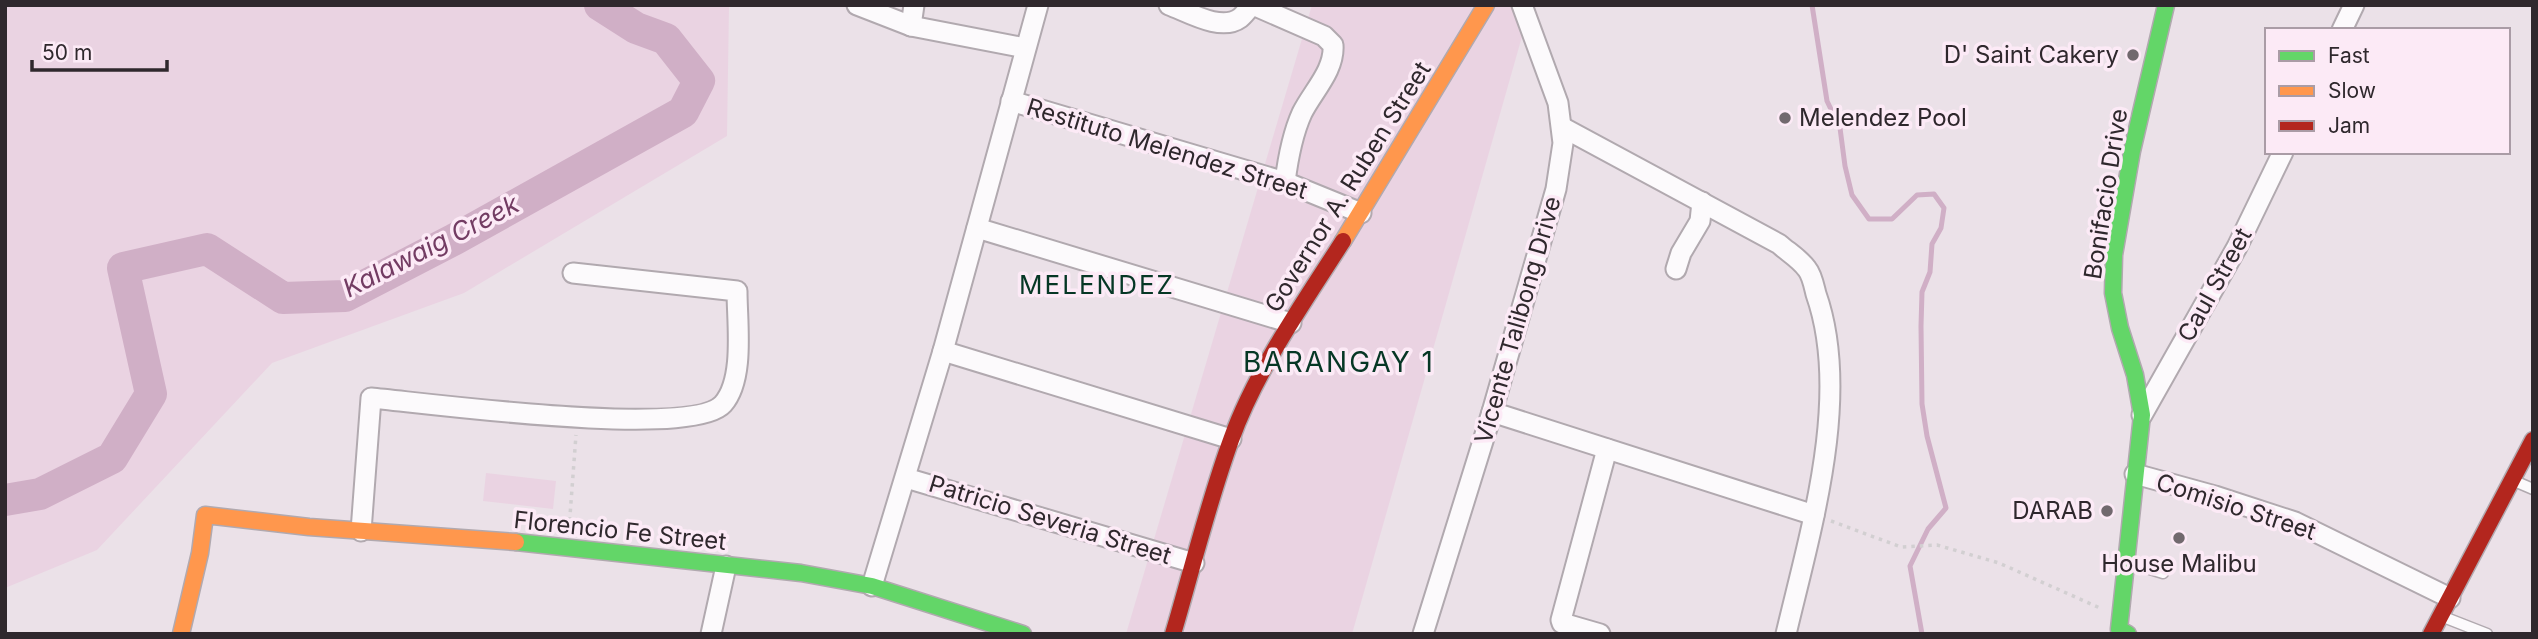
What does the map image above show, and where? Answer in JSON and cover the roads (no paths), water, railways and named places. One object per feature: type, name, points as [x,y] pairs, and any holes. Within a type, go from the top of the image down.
[{"type":"street","points":[[857,5],[911,26],[1025,48]]},
{"type":"street","points":[[911,26],[914,5]]},
{"type":"street","points":[[872,586],[943,351],[1038,5]]},
{"type":"street","points":[[1169,5],[1227,23],[1240,19],[1253,5],[1324,36],[1333,45],[1334,58],[1302,114],[1289,152],[1285,182]]},
{"type":"street","name":"Governor A. Ruben Street","points":[[1173,634],[1231,439],[1254,390],[1291,323],[1361,213],[1486,5]]},
{"type":"street","name":"Vicente Talibong Drive","points":[[1423,634],[1492,412],[1556,189],[1563,143],[1558,103],[1522,5]]},
{"type":"street","name":"Bonifacio Drive","points":[[2128,634],[2119,629],[2142,415],[2135,375],[2120,328],[2113,293],[2114,255],[2132,151],[2165,5]]},
{"type":"street","points":[[2344,28],[2354,5]]},
{"type":"street","name":"Restituto Melendez Street","points":[[1011,101],[1285,182],[1361,213]]},
{"type":"street","points":[[1562,127],[1779,244],[1808,270],[1823,314],[1829,367],[1829,415],[1814,515],[1786,634]]},
{"type":"street","name":"Caul Street","points":[[2142,415],[2237,247],[2282,154]]},
{"type":"street","points":[[1676,269],[1686,244],[1700,221],[1702,202]]},
{"type":"street","points":[[977,228],[1291,323]]},
{"type":"street","points":[[361,531],[371,398],[625,421],[676,418],[721,407],[732,392],[737,374],[737,291],[573,274]]},
{"type":"street","points":[[943,351],[1231,439]]},
{"type":"street","points":[[1492,412],[1814,515]]},
{"type":"street","points":[[2431,634],[2533,440]]},
{"type":"street","points":[[1600,634],[1562,623],[1561,620],[1607,449]]},
{"type":"street","name":"Comisio Street","points":[[2135,474],[2295,522],[2450,598]]},
{"type":"street","name":"Patricio Severia Street","points":[[906,478],[1194,563]]},
{"type":"street","name":"Florencio Fe Street","points":[[181,634],[200,553],[205,515],[361,531],[508,541],[801,573],[872,586],[1023,634]]},
{"type":"street","points":[[711,634],[726,566]]},
{"type":"lane","points":[[2512,480],[2533,489]]},
{"type":"lane","points":[[2127,562],[2163,572]]},
{"type":"lane","points":[[2440,616],[2487,634]]},
{"type":"waterway","name":"Kalawaig Creek","points":[[5,500],[40,494],[112,458],[151,394],[123,268],[207,249],[283,298],[345,296],[455,239],[683,112],[699,81],[666,39],[636,28],[600,5]]},
{"type":"waterway","points":[[1812,5],[1827,101],[1840,128],[1852,195],[1869,219],[1892,219],[1917,195],[1934,194],[1944,208],[1941,228],[1932,244],[1930,272],[1922,292],[1922,404],[1927,436],[1946,508],[1928,529],[1910,566],[1922,634]]},
{"type":"place","name":"D' Saint Cakery","points":[[2133,55]]},
{"type":"place","name":"Melendez Pool","points":[[1785,118]]},
{"type":"place","name":"DARAB","points":[[2107,511]]},
{"type":"place","name":"House Malibu","points":[[2179,538]]},
{"type":"district","name":"MELENDEZ","points":[[1097,285]]},
{"type":"district","name":"BARANGAY 1","points":[[1339,362]]}]
